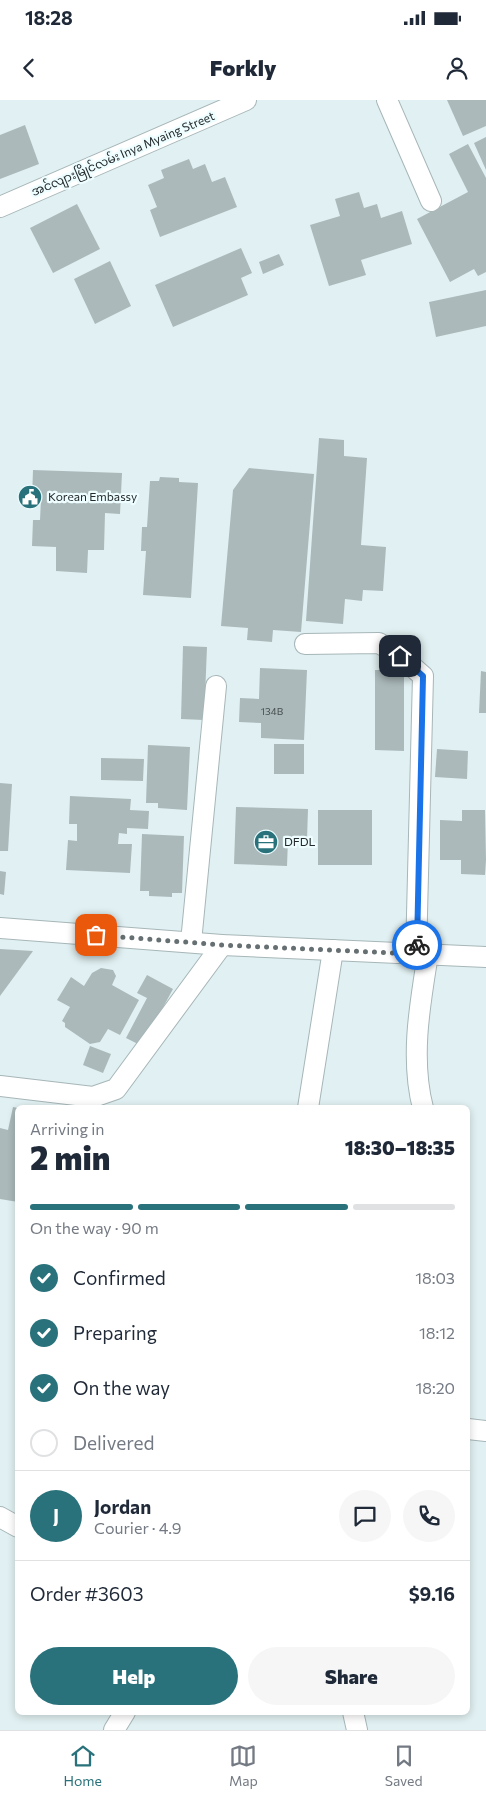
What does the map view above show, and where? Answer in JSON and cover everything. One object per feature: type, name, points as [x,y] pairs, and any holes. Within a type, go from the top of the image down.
[{"type":"street","name":"အင်လျားမြိုင်လမ်း Inya Myaing Street","points":[[0,207],[246,100]]},
{"type":"street","points":[[388,100],[431,201]]},
{"type":"street","points":[[305,644],[379,643],[400,656],[423,676],[422,954],[421,996],[416,1053],[419,1094],[422,1105]]},
{"type":"street","points":[[192,942],[216,686]]},
{"type":"street","points":[[0,928],[222,945],[486,957]]},
{"type":"street","points":[[0,1086],[93,1097],[116,1089],[222,945]]},
{"type":"street","points":[[308,1105],[333,950]]},
{"type":"street","points":[[470,1429],[486,1431]]},
{"type":"street","points":[[0,1517],[15,1525]]},
{"type":"street","points":[[114,1730],[123,1715]]},
{"type":"street","points":[[354,1715],[357,1730]]},
{"type":"building","points":[[447,100],[486,100],[486,126],[463,136]]},
{"type":"building","points":[[25,125],[39,164],[0,179],[0,135]]},
{"type":"building","points":[[486,137],[486,170],[474,143]]},
{"type":"building","points":[[468,144],[486,178],[486,272],[478,276],[474,269],[450,282],[417,219],[468,192],[449,154]]},
{"type":"building","points":[[189,159],[193,169],[205,164],[212,182],[225,177],[237,207],[160,237],[150,210],[157,207],[148,185],[164,178],[161,170]]},
{"type":"building","points":[[359,192],[364,208],[377,204],[381,218],[402,211],[412,244],[361,260],[366,275],[329,286],[310,225],[340,216],[335,199]]},
{"type":"building","points":[[77,204],[100,249],[53,273],[30,228]]},
{"type":"building","points":[[241,248],[252,273],[241,278],[248,295],[173,327],[155,285]]},
{"type":"building","points":[[279,254],[284,265],[263,274],[259,262]]},
{"type":"building","points":[[110,261],[131,306],[95,324],[74,279]]},
{"type":"building","points":[[486,290],[486,326],[436,337],[429,302]]},
{"type":"building","points":[[319,438],[344,440],[344,456],[367,458],[361,545],[386,547],[383,591],[363,590],[362,601],[345,599],[343,624],[306,621]]},
{"type":"building","points":[[249,468],[314,474],[301,632],[273,630],[272,642],[247,640],[248,628],[221,626],[233,490]]},
{"type":"building","points":[[33,470],[122,473],[120,514],[105,513],[104,550],[88,550],[87,573],[56,571],[56,547],[32,546],[33,520],[40,520],[41,499],[32,499]]},
{"type":"building","points":[[160,477],[179,478],[179,482],[198,483],[191,598],[143,595],[146,551],[141,551],[142,527],[147,527],[150,481],[159,481]]},
{"type":"building","points":[[183,646],[207,647],[204,720],[181,719]]},
{"type":"building","points":[[260,668],[307,670],[304,740],[261,738],[261,723],[239,722],[240,698],[259,699]]},
{"type":"building","points":[[375,670],[404,670],[404,751],[375,750]]},
{"type":"building","points":[[481,671],[486,672],[486,713],[479,713]]},
{"type":"building","points":[[274,744],[304,744],[304,774],[274,774]]},
{"type":"building","points":[[148,745],[190,747],[187,810],[158,808],[158,803],[146,803]]},
{"type":"building","points":[[437,749],[468,751],[467,779],[435,777]]},
{"type":"building","points":[[101,758],[144,759],[143,781],[101,780]]},
{"type":"building","points":[[0,783],[12,784],[8,851],[0,851]]},
{"type":"building","points":[[70,796],[131,799],[130,810],[149,811],[148,829],[127,828],[127,834],[119,833],[118,844],[132,844],[130,873],[66,870],[68,840],[77,841],[77,824],[69,824]]},
{"type":"building","points":[[236,807],[308,809],[307,840],[288,840],[287,866],[234,864]]},
{"type":"building","points":[[318,810],[372,810],[372,865],[318,865]]},
{"type":"building","points":[[462,810],[485,810],[485,875],[461,874],[461,860],[440,860],[440,820],[462,821]]},
{"type":"building","points":[[142,834],[184,836],[182,893],[172,893],[172,897],[149,896],[149,891],[140,891]]},
{"type":"building","points":[[0,871],[6,872],[4,895],[0,894]]},
{"type":"building","points":[[0,949],[33,951],[0,996]]},
{"type":"building","points":[[101,968],[113,970],[116,976],[112,985],[139,1000],[120,1035],[108,1029],[100,1042],[90,1044],[65,1027],[65,1023],[62,1021],[70,1007],[57,1000],[71,977],[84,986],[92,973]]},
{"type":"building","points":[[147,975],[173,989],[142,1046],[126,1038],[147,998],[137,993]]},
{"type":"building","points":[[90,1046],[111,1054],[103,1073],[83,1065]]},
{"type":"building","points":[[13,1107],[15,1107],[15,1202],[0,1199],[0,1128],[8,1130]]},
{"type":"way so far","points":[[96,935],[222,945],[416,954],[417,945]]},
{"type":"place","name":"Korean Embassy","points":[[30,497]]},
{"type":"place","name":"DFDL","points":[[266,842]]},
{"type":"route","points":[[400,656],[423,676],[417,945]]}]
